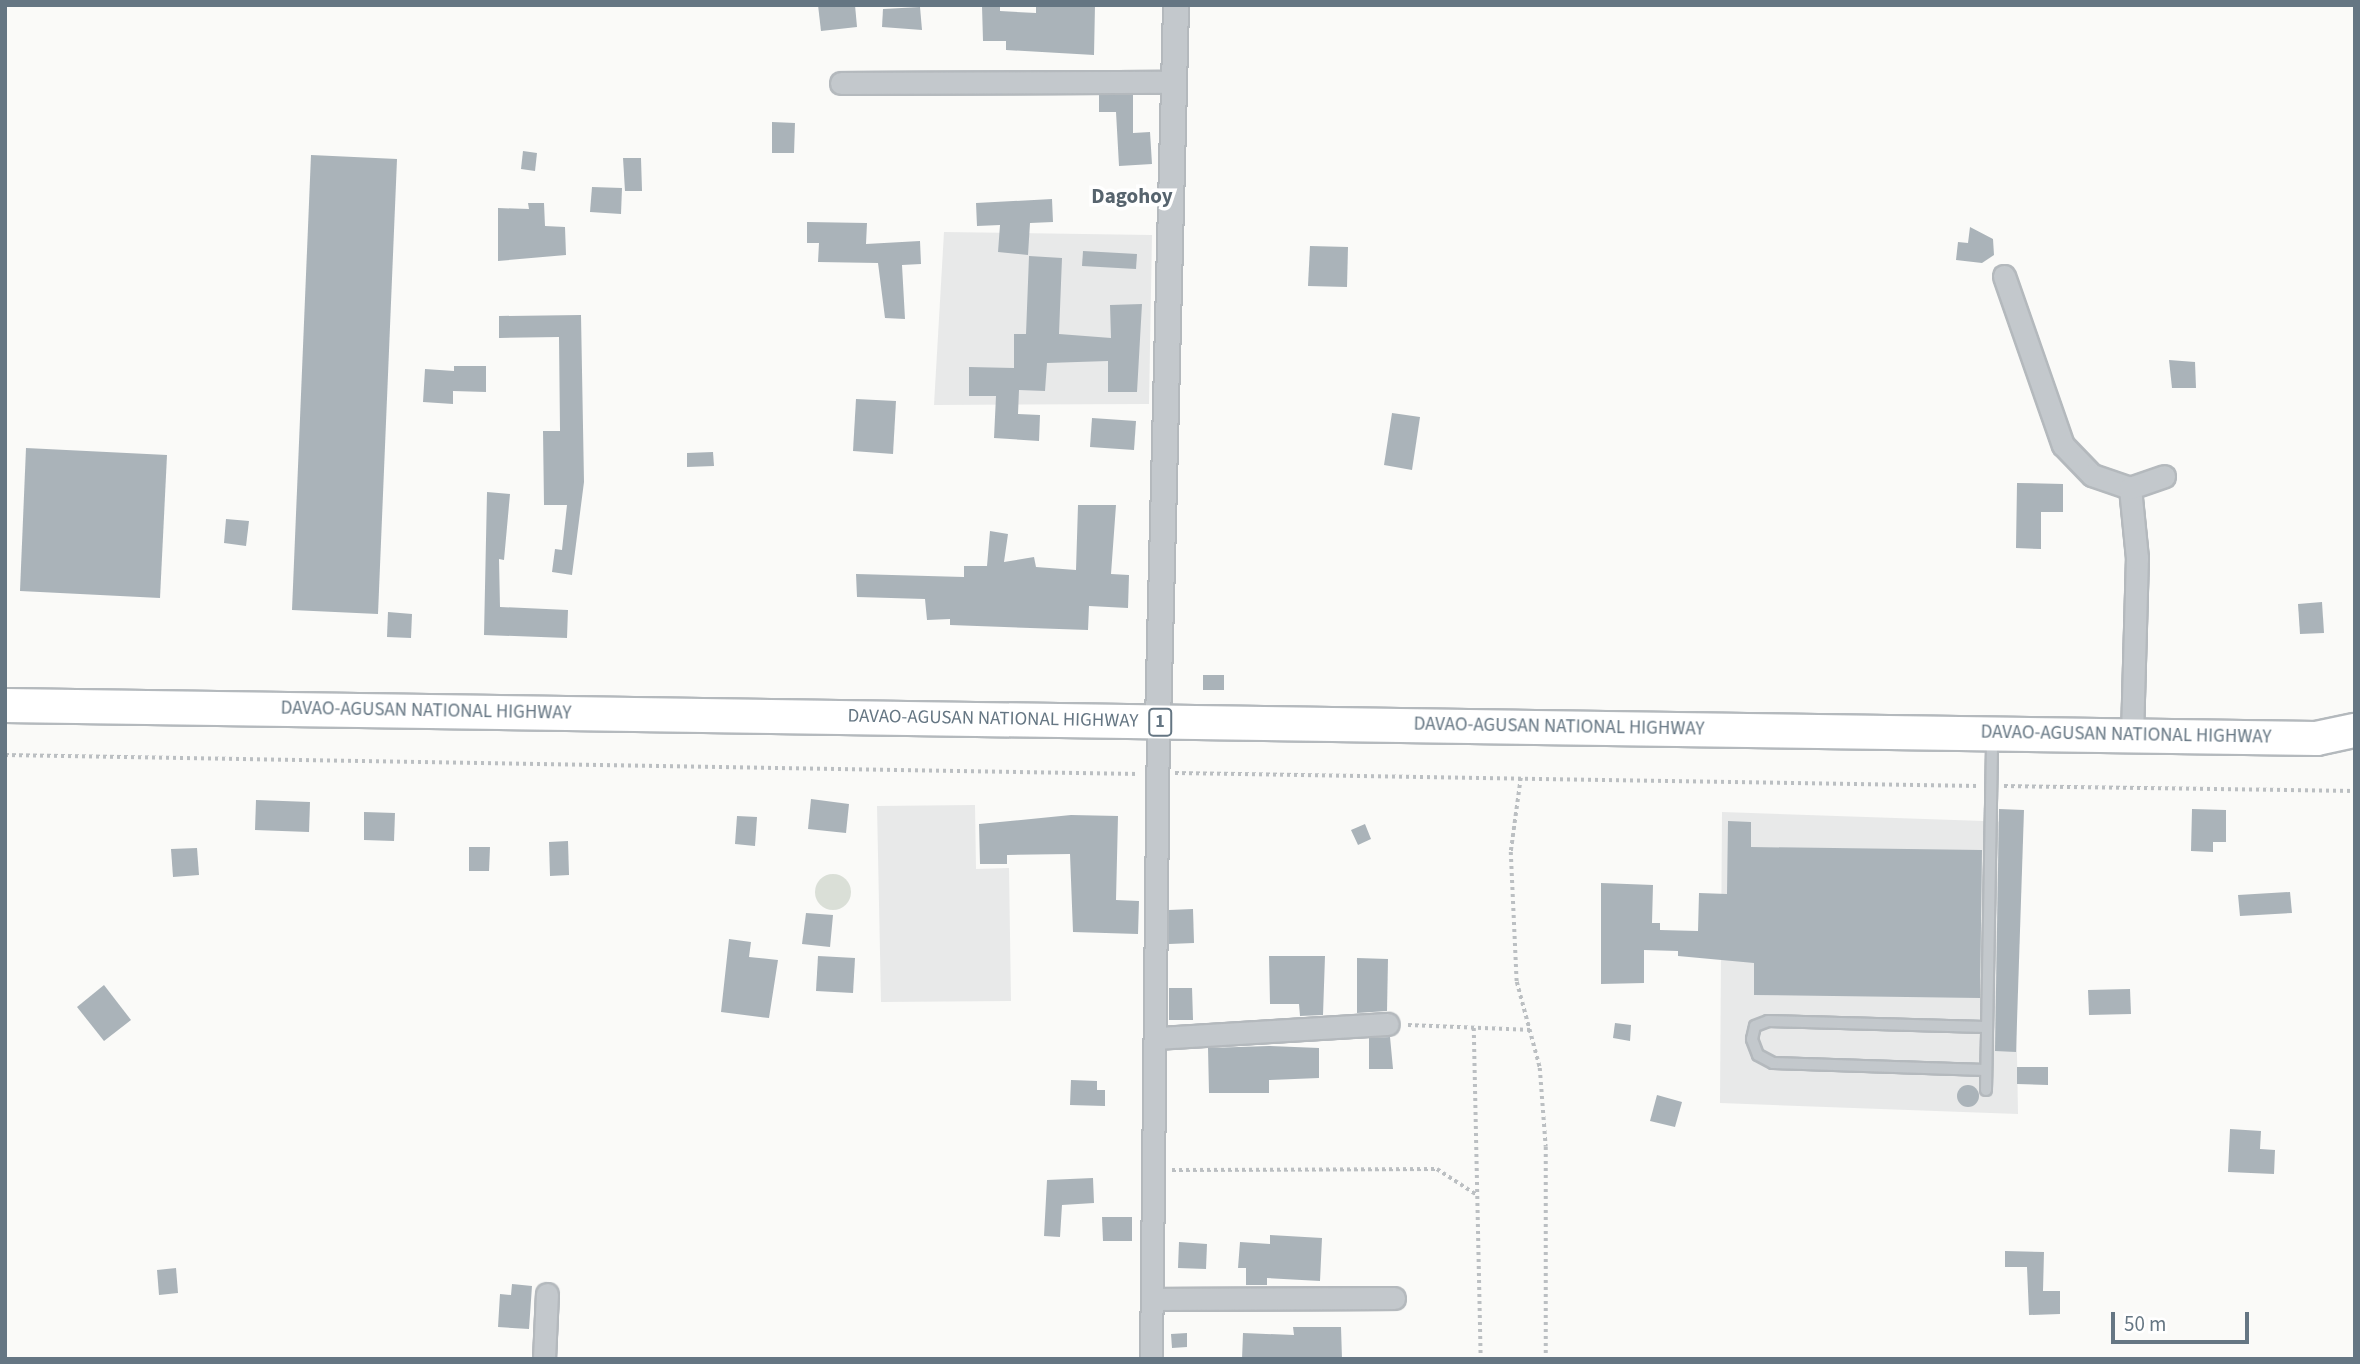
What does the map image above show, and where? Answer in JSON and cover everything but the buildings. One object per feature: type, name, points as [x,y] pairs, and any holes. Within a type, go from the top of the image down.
[{"type":"highway","name":"DAVAO-AGUSAN NATIONAL HIGHWAY","points":[[5,705],[2316,738],[2355,747]]},
{"type":"highway","name":"DAVAO-AGUSAN NATIONAL HIGHWAY","points":[[2316,738],[2355,730]]},
{"type":"street","points":[[1151,1359],[1157,1038],[1157,775],[1176,5]]},
{"type":"street","points":[[841,83],[1174,82]]},
{"type":"street","points":[[2004,276],[2063,444],[2092,475],[2130,488],[2164,476]]},
{"type":"street","points":[[2130,488],[2137,558],[2132,735]]},
{"type":"street","points":[[1157,1038],[1388,1024]]},
{"type":"street","points":[[544,1359],[547,1294]]},
{"type":"street","points":[[1152,1299],[1394,1298]]},
{"type":"lane","points":[[1986,1090],[1987,786],[1992,734]]},
{"type":"lane","points":[[1985,1027],[1768,1021],[1755,1026],[1752,1039],[1758,1055],[1773,1063],[1985,1070]]},
{"type":"path","points":[[5,755],[1157,775],[2355,791]]},
{"type":"path","points":[[1521,778],[1511,852],[1517,982],[1532,1030],[1546,1147],[1546,1359]]},
{"type":"path","points":[[1388,1024],[1532,1030]]},
{"type":"path","points":[[1474,1028],[1481,1359]]},
{"type":"path","points":[[1153,1170],[1437,1169],[1477,1195]]},
{"type":"shaded area","points":[[944,232],[1152,235],[1149,404],[934,405]]},
{"type":"shaded area","points":[[975,805],[976,869],[1009,868],[1011,1001],[881,1002],[877,806]]},
{"type":"shaded area","points":[[1722,812],[2013,822],[2018,1114],[1720,1103]]},
{"type":"shaded area","points":[[833,874],[846,879],[851,892],[846,905],[833,910],[820,905],[815,892],[820,879]]},
{"type":"district","name":"Dagohoy","points":[[1132,196]]}]
